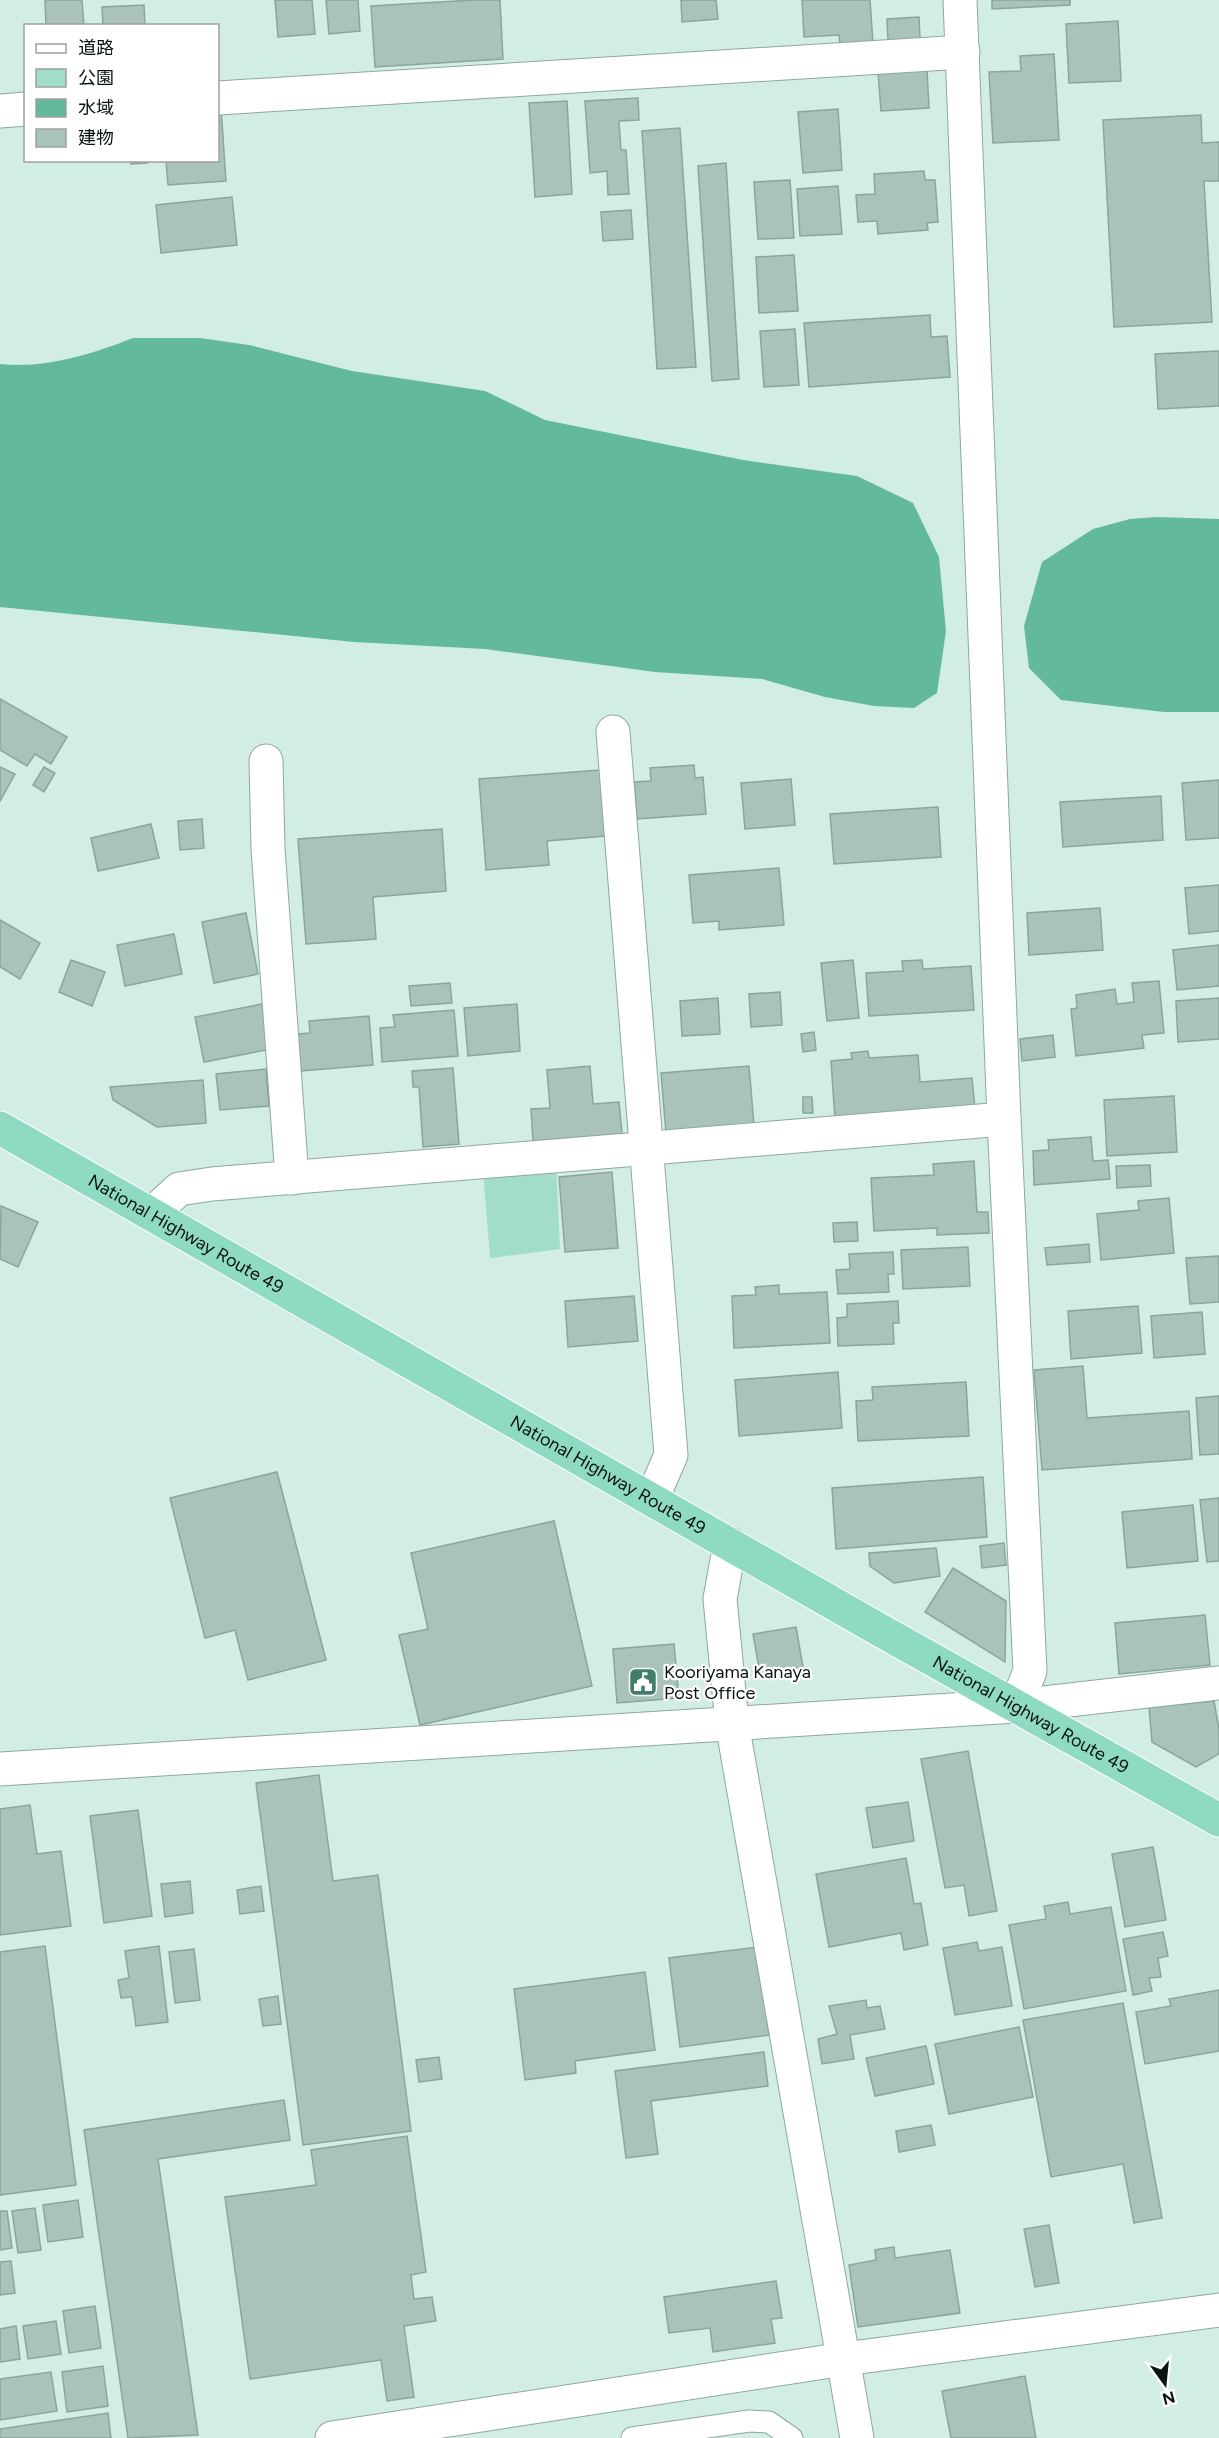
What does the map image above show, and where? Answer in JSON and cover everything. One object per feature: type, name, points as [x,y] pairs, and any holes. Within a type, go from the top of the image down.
[{"type":"highway","name":"National Highway Route 49","points":[[0,1128],[1219,1820]]},
{"type":"street","points":[[960,0],[1004,1119],[1030,1671],[1016,1706]]},
{"type":"street","points":[[219,98],[963,52]]},
{"type":"street","points":[[0,111],[24,109]]},
{"type":"street","points":[[613,732],[671,1455],[652,1499]]},
{"type":"street","points":[[266,761],[268,849],[292,1178]]},
{"type":"street","points":[[153,1213],[179,1189],[1004,1119]]},
{"type":"street","points":[[730,1544],[720,1599],[732,1723],[857,2438]]},
{"type":"street","points":[[0,1769],[1016,1706],[1219,1683]]},
{"type":"street","points":[[332,2438],[844,2359],[1219,2310]]},
{"type":"lane","points":[[632,2438],[687,2434],[759,2421],[769,2422],[792,2438]]},
{"type":"green space","points":[[556,1162],[560,1249],[490,1258],[483,1169]]},
{"type":"water","points":[[133,338],[200,338],[249,345],[352,371],[485,391],[545,420],[743,460],[857,476],[913,503],[939,557],[946,631],[937,693],[914,708],[874,706],[825,697],[762,679],[655,672],[485,649],[354,642],[0,607],[0,364],[34,364],[68,359]]},
{"type":"water","points":[[1157,517],[1219,519],[1219,712],[1164,712],[1061,700],[1029,668],[1024,626],[1042,562],[1093,529],[1130,519]]},
{"type":"building","points":[[45,0],[82,0],[84,24],[46,24]]},
{"type":"building","points":[[275,0],[312,0],[315,34],[278,37]]},
{"type":"building","points":[[326,0],[358,0],[360,31],[329,34]]},
{"type":"building","points":[[500,0],[503,59],[375,67],[371,6]]},
{"type":"building","points":[[681,0],[716,0],[718,19],[682,22]]},
{"type":"building","points":[[802,0],[870,0],[873,43],[840,46],[839,35],[804,37]]},
{"type":"building","points":[[992,0],[1070,0],[1070,5],[992,9]]},
{"type":"building","points":[[144,5],[145,24],[103,24],[102,7]]},
{"type":"building","points":[[919,17],[920,39],[888,41],[887,19]]},
{"type":"building","points":[[1118,21],[1121,81],[1069,83],[1066,24]]},
{"type":"building","points":[[1054,54],[1059,140],[993,143],[989,72],[1021,71],[1020,56]]},
{"type":"building","points":[[927,69],[929,108],[881,111],[878,72]]},
{"type":"building","points":[[638,98],[639,120],[619,121],[621,150],[626,150],[629,194],[608,195],[607,171],[590,173],[585,101]]},
{"type":"building","points":[[567,101],[572,194],[535,197],[529,103]]},
{"type":"building","points":[[219,108],[221,108],[226,181],[168,185],[166,162],[219,162]]},
{"type":"building","points":[[838,109],[842,170],[803,173],[798,112]]},
{"type":"building","points":[[1201,115],[1202,143],[1219,142],[1219,181],[1204,181],[1212,322],[1114,327],[1103,120]]},
{"type":"building","points":[[680,128],[696,367],[657,369],[642,131]]},
{"type":"building","points":[[130,162],[147,162],[147,163],[131,164]]},
{"type":"building","points":[[726,163],[739,379],[712,381],[698,166]]},
{"type":"building","points":[[924,171],[925,180],[935,180],[938,222],[927,223],[928,230],[878,234],[877,221],[858,222],[856,195],[875,194],[874,174]]},
{"type":"building","points":[[790,180],[794,238],[758,239],[754,182]]},
{"type":"building","points":[[838,186],[842,234],[800,236],[797,189]]},
{"type":"building","points":[[232,197],[237,245],[161,253],[156,205]]},
{"type":"building","points":[[631,210],[633,239],[603,241],[601,212]]},
{"type":"building","points":[[794,255],[798,311],[759,313],[756,257]]},
{"type":"building","points":[[930,315],[931,337],[947,336],[950,377],[809,387],[804,323]]},
{"type":"building","points":[[795,329],[799,385],[764,387],[760,331]]},
{"type":"building","points":[[1219,351],[1219,406],[1158,409],[1155,354]]},
{"type":"building","points":[[0,699],[67,737],[51,764],[35,754],[27,766],[0,750]]},
{"type":"building","points":[[694,765],[695,778],[703,777],[706,814],[637,819],[634,782],[651,781],[650,768]]},
{"type":"building","points":[[0,767],[15,774],[0,801]]},
{"type":"building","points":[[44,767],[55,773],[44,792],[33,785]]},
{"type":"building","points":[[601,770],[606,836],[547,841],[549,865],[486,870],[479,779]]},
{"type":"building","points":[[791,779],[795,825],[745,829],[741,783]]},
{"type":"building","points":[[1219,780],[1219,838],[1186,840],[1182,783]]},
{"type":"building","points":[[1161,796],[1163,840],[1063,847],[1060,802]]},
{"type":"building","points":[[938,807],[941,857],[834,864],[830,814]]},
{"type":"building","points":[[202,819],[204,848],[180,850],[178,821]]},
{"type":"building","points":[[151,824],[159,858],[98,871],[91,838]]},
{"type":"building","points":[[442,829],[446,891],[373,897],[376,939],[306,944],[298,839]]},
{"type":"building","points":[[779,868],[784,925],[719,930],[719,921],[693,923],[689,875]]},
{"type":"building","points":[[1219,885],[1219,931],[1189,934],[1185,888]]},
{"type":"building","points":[[1100,908],[1103,950],[1029,955],[1027,913]]},
{"type":"building","points":[[246,913],[258,974],[214,983],[202,922]]},
{"type":"building","points":[[0,920],[40,943],[20,979],[0,967]]},
{"type":"building","points":[[174,934],[182,974],[125,986],[117,945]]},
{"type":"building","points":[[1219,945],[1219,986],[1177,990],[1173,950]]},
{"type":"building","points":[[71,960],[105,972],[92,1006],[59,992]]},
{"type":"building","points":[[853,960],[859,1018],[827,1021],[821,963]]},
{"type":"building","points":[[922,960],[923,969],[971,966],[974,1010],[869,1016],[866,973],[903,971],[902,961]]},
{"type":"building","points":[[1159,981],[1164,1033],[1142,1035],[1144,1048],[1076,1056],[1071,1009],[1077,1008],[1076,995],[1115,989],[1117,1004],[1134,1002],[1132,983]]},
{"type":"building","points":[[450,983],[452,1003],[411,1006],[409,986]]},
{"type":"building","points":[[780,992],[782,1025],[751,1027],[749,994]]},
{"type":"building","points":[[718,998],[720,1034],[682,1036],[680,1001]]},
{"type":"building","points":[[1219,998],[1219,1039],[1178,1042],[1176,1001]]},
{"type":"building","points":[[262,1004],[271,1049],[204,1062],[195,1017]]},
{"type":"building","points":[[517,1004],[520,1051],[468,1056],[464,1008]]},
{"type":"building","points":[[454,1010],[458,1056],[382,1062],[380,1028],[395,1027],[393,1015]]},
{"type":"building","points":[[369,1016],[373,1065],[301,1071],[298,1034],[310,1033],[309,1021]]},
{"type":"building","points":[[814,1032],[816,1050],[803,1052],[801,1034]]},
{"type":"building","points":[[1053,1035],[1055,1057],[1022,1061],[1020,1039]]},
{"type":"building","points":[[868,1051],[869,1058],[918,1055],[920,1082],[972,1078],[975,1109],[835,1120],[831,1061],[852,1059],[851,1053]]},
{"type":"building","points":[[590,1066],[593,1104],[619,1102],[622,1134],[533,1141],[531,1109],[550,1108],[547,1070]]},
{"type":"building","points":[[749,1066],[754,1125],[666,1133],[661,1073]]},
{"type":"building","points":[[453,1068],[459,1144],[423,1147],[419,1087],[413,1087],[412,1071]]},
{"type":"building","points":[[266,1069],[269,1106],[220,1110],[216,1074]]},
{"type":"building","points":[[203,1080],[206,1123],[157,1127],[113,1100],[110,1087]]},
{"type":"building","points":[[1174,1096],[1177,1152],[1107,1156],[1104,1100]]},
{"type":"building","points":[[803,1097],[812,1097],[813,1113],[803,1113]]},
{"type":"building","points":[[1091,1137],[1093,1161],[1108,1160],[1110,1179],[1034,1185],[1033,1151],[1049,1150],[1048,1140]]},
{"type":"building","points":[[974,1161],[977,1212],[988,1212],[989,1233],[937,1235],[937,1228],[874,1231],[871,1178],[934,1175],[933,1164]]},
{"type":"building","points":[[1150,1165],[1151,1186],[1117,1188],[1116,1166]]},
{"type":"building","points":[[612,1172],[618,1248],[565,1252],[559,1177]]},
{"type":"building","points":[[1169,1198],[1174,1253],[1101,1260],[1097,1214],[1139,1210],[1138,1201]]},
{"type":"building","points":[[1,1206],[38,1222],[18,1267],[0,1259]]},
{"type":"building","points":[[857,1222],[858,1241],[834,1242],[833,1223]]},
{"type":"building","points":[[1089,1244],[1090,1262],[1047,1265],[1045,1248]]},
{"type":"building","points":[[968,1247],[970,1286],[903,1289],[901,1250]]},
{"type":"building","points":[[893,1252],[894,1274],[888,1274],[889,1292],[838,1294],[836,1270],[850,1269],[849,1254]]},
{"type":"building","points":[[1219,1256],[1219,1302],[1190,1304],[1186,1258]]},
{"type":"building","points":[[779,1285],[779,1294],[827,1292],[830,1343],[734,1348],[732,1296],[756,1295],[755,1287]]},
{"type":"building","points":[[634,1296],[638,1341],[568,1347],[565,1301]]},
{"type":"building","points":[[898,1301],[899,1323],[893,1323],[894,1344],[838,1346],[837,1318],[847,1317],[847,1304]]},
{"type":"building","points":[[1138,1306],[1142,1353],[1071,1359],[1068,1311]]},
{"type":"building","points":[[1202,1312],[1205,1354],[1154,1358],[1151,1316]]},
{"type":"building","points":[[1083,1366],[1087,1418],[1189,1411],[1192,1459],[1042,1470],[1034,1370]]},
{"type":"building","points":[[838,1372],[842,1428],[739,1436],[735,1380]]},
{"type":"building","points":[[966,1382],[969,1436],[858,1441],[856,1401],[873,1400],[872,1387]]},
{"type":"building","points":[[1219,1396],[1219,1454],[1200,1455],[1196,1398]]},
{"type":"building","points":[[277,1472],[326,1660],[248,1680],[235,1630],[205,1638],[170,1498]]},
{"type":"building","points":[[983,1477],[987,1537],[836,1549],[832,1488]]},
{"type":"building","points":[[1219,1498],[1219,1561],[1207,1562],[1200,1500]]},
{"type":"building","points":[[1193,1505],[1198,1561],[1127,1568],[1122,1512]]},
{"type":"building","points":[[554,1521],[592,1686],[420,1725],[399,1635],[428,1629],[411,1553]]},
{"type":"building","points":[[1004,1543],[1006,1565],[982,1568],[980,1546]]},
{"type":"building","points":[[936,1548],[940,1576],[894,1583],[870,1566],[869,1553]]},
{"type":"building","points":[[953,1568],[1006,1601],[1005,1662],[925,1612]]},
{"type":"building","points":[[1205,1615],[1210,1665],[1119,1674],[1115,1623]]},
{"type":"building","points":[[796,1627],[803,1667],[760,1674],[753,1634]]},
{"type":"building","points":[[674,1644],[679,1698],[617,1703],[613,1649]]},
{"type":"building","points":[[1214,1701],[1219,1729],[1219,1754],[1196,1767],[1152,1742],[1149,1707]]},
{"type":"building","points":[[968,1751],[997,1911],[969,1916],[964,1885],[945,1888],[921,1759]]},
{"type":"building","points":[[319,1775],[333,1881],[378,1875],[411,2131],[303,2145],[256,1783]]},
{"type":"building","points":[[908,1802],[914,1841],[873,1848],[866,1808]]},
{"type":"building","points":[[30,1805],[37,1854],[61,1851],[71,1926],[0,1935],[0,1809]]},
{"type":"building","points":[[138,1810],[152,1916],[104,1923],[90,1816]]},
{"type":"building","points":[[1153,1847],[1166,1920],[1125,1927],[1112,1854]]},
{"type":"building","points":[[906,1858],[914,1904],[921,1903],[928,1945],[904,1950],[901,1933],[829,1947],[816,1874]]},
{"type":"building","points":[[190,1881],[193,1913],[165,1917],[161,1884]]},
{"type":"building","points":[[261,1886],[264,1911],[240,1914],[237,1890]]},
{"type":"building","points":[[1068,1902],[1070,1914],[1111,1907],[1126,1991],[1024,2009],[1009,1925],[1046,1919],[1044,1906]]},
{"type":"building","points":[[1163,1932],[1168,1956],[1158,1958],[1161,1977],[1149,1978],[1152,1991],[1133,1995],[1123,1939]]},
{"type":"building","points":[[977,1942],[979,1951],[1002,1947],[1012,2006],[955,2015],[943,1948]]},
{"type":"building","points":[[45,1946],[76,2185],[0,2195],[0,1952]]},
{"type":"building","points":[[159,1946],[168,2022],[136,2026],[132,1997],[121,1998],[118,1980],[129,1978],[125,1951]]},
{"type":"building","points":[[758,1947],[769,2035],[680,2047],[669,1958]]},
{"type":"building","points":[[194,1949],[200,2000],[175,2003],[169,1952]]},
{"type":"building","points":[[645,1972],[655,2050],[575,2061],[576,2073],[525,2080],[514,1989]]},
{"type":"building","points":[[1219,1990],[1219,2051],[1145,2064],[1136,2012],[1171,2006],[1169,1999]]},
{"type":"building","points":[[278,1996],[281,2024],[263,2026],[259,1999]]},
{"type":"building","points":[[866,2000],[867,2008],[880,2006],[885,2029],[850,2035],[854,2059],[822,2064],[818,2039],[837,2034],[829,2006]]},
{"type":"building","points":[[1123,2003],[1162,2218],[1134,2223],[1123,2164],[1051,2177],[1023,2020]]},
{"type":"building","points":[[1019,2027],[1033,2097],[949,2114],[935,2044]]},
{"type":"building","points":[[926,2046],[934,2084],[875,2096],[866,2058]]},
{"type":"building","points":[[764,2052],[768,2086],[651,2101],[658,2154],[626,2158],[615,2071]]},
{"type":"building","points":[[439,2057],[442,2079],[419,2082],[416,2060]]},
{"type":"building","points":[[284,2100],[290,2140],[158,2159],[198,2435],[128,2438],[84,2130]]},
{"type":"building","points":[[931,2125],[935,2145],[899,2152],[896,2131]]},
{"type":"building","points":[[407,2136],[426,2272],[411,2275],[414,2299],[432,2297],[436,2321],[404,2326],[414,2397],[387,2401],[381,2360],[250,2379],[225,2197],[316,2185],[311,2150]]},
{"type":"building","points":[[78,2200],[83,2237],[48,2242],[43,2205]]},
{"type":"building","points":[[35,2208],[41,2250],[18,2253],[12,2211]]},
{"type":"building","points":[[0,2211],[7,2211],[12,2248],[0,2250]]},
{"type":"building","points":[[1049,2225],[1059,2283],[1035,2287],[1024,2229]]},
{"type":"building","points":[[894,2247],[895,2258],[950,2250],[960,2313],[858,2327],[849,2265],[876,2260],[875,2250]]},
{"type":"building","points":[[11,2261],[15,2293],[0,2295],[0,2262]]},
{"type":"building","points":[[776,2281],[782,2318],[771,2319],[775,2343],[713,2352],[710,2328],[669,2333],[664,2297]]},
{"type":"building","points":[[95,2306],[101,2348],[69,2353],[63,2311]]},
{"type":"building","points":[[56,2321],[61,2354],[28,2359],[23,2326]]},
{"type":"building","points":[[16,2326],[20,2359],[0,2362],[0,2329]]},
{"type":"building","points":[[103,2366],[108,2406],[67,2412],[62,2372]]},
{"type":"building","points":[[51,2372],[57,2411],[0,2420],[0,2379]]},
{"type":"building","points":[[1025,2376],[1036,2438],[951,2438],[942,2391]]},
{"type":"building","points":[[108,2413],[111,2438],[0,2438],[0,2429]]},
{"type":"place","name":"Kooriyama Kanaya Post Office","points":[[643,1682]]}]
